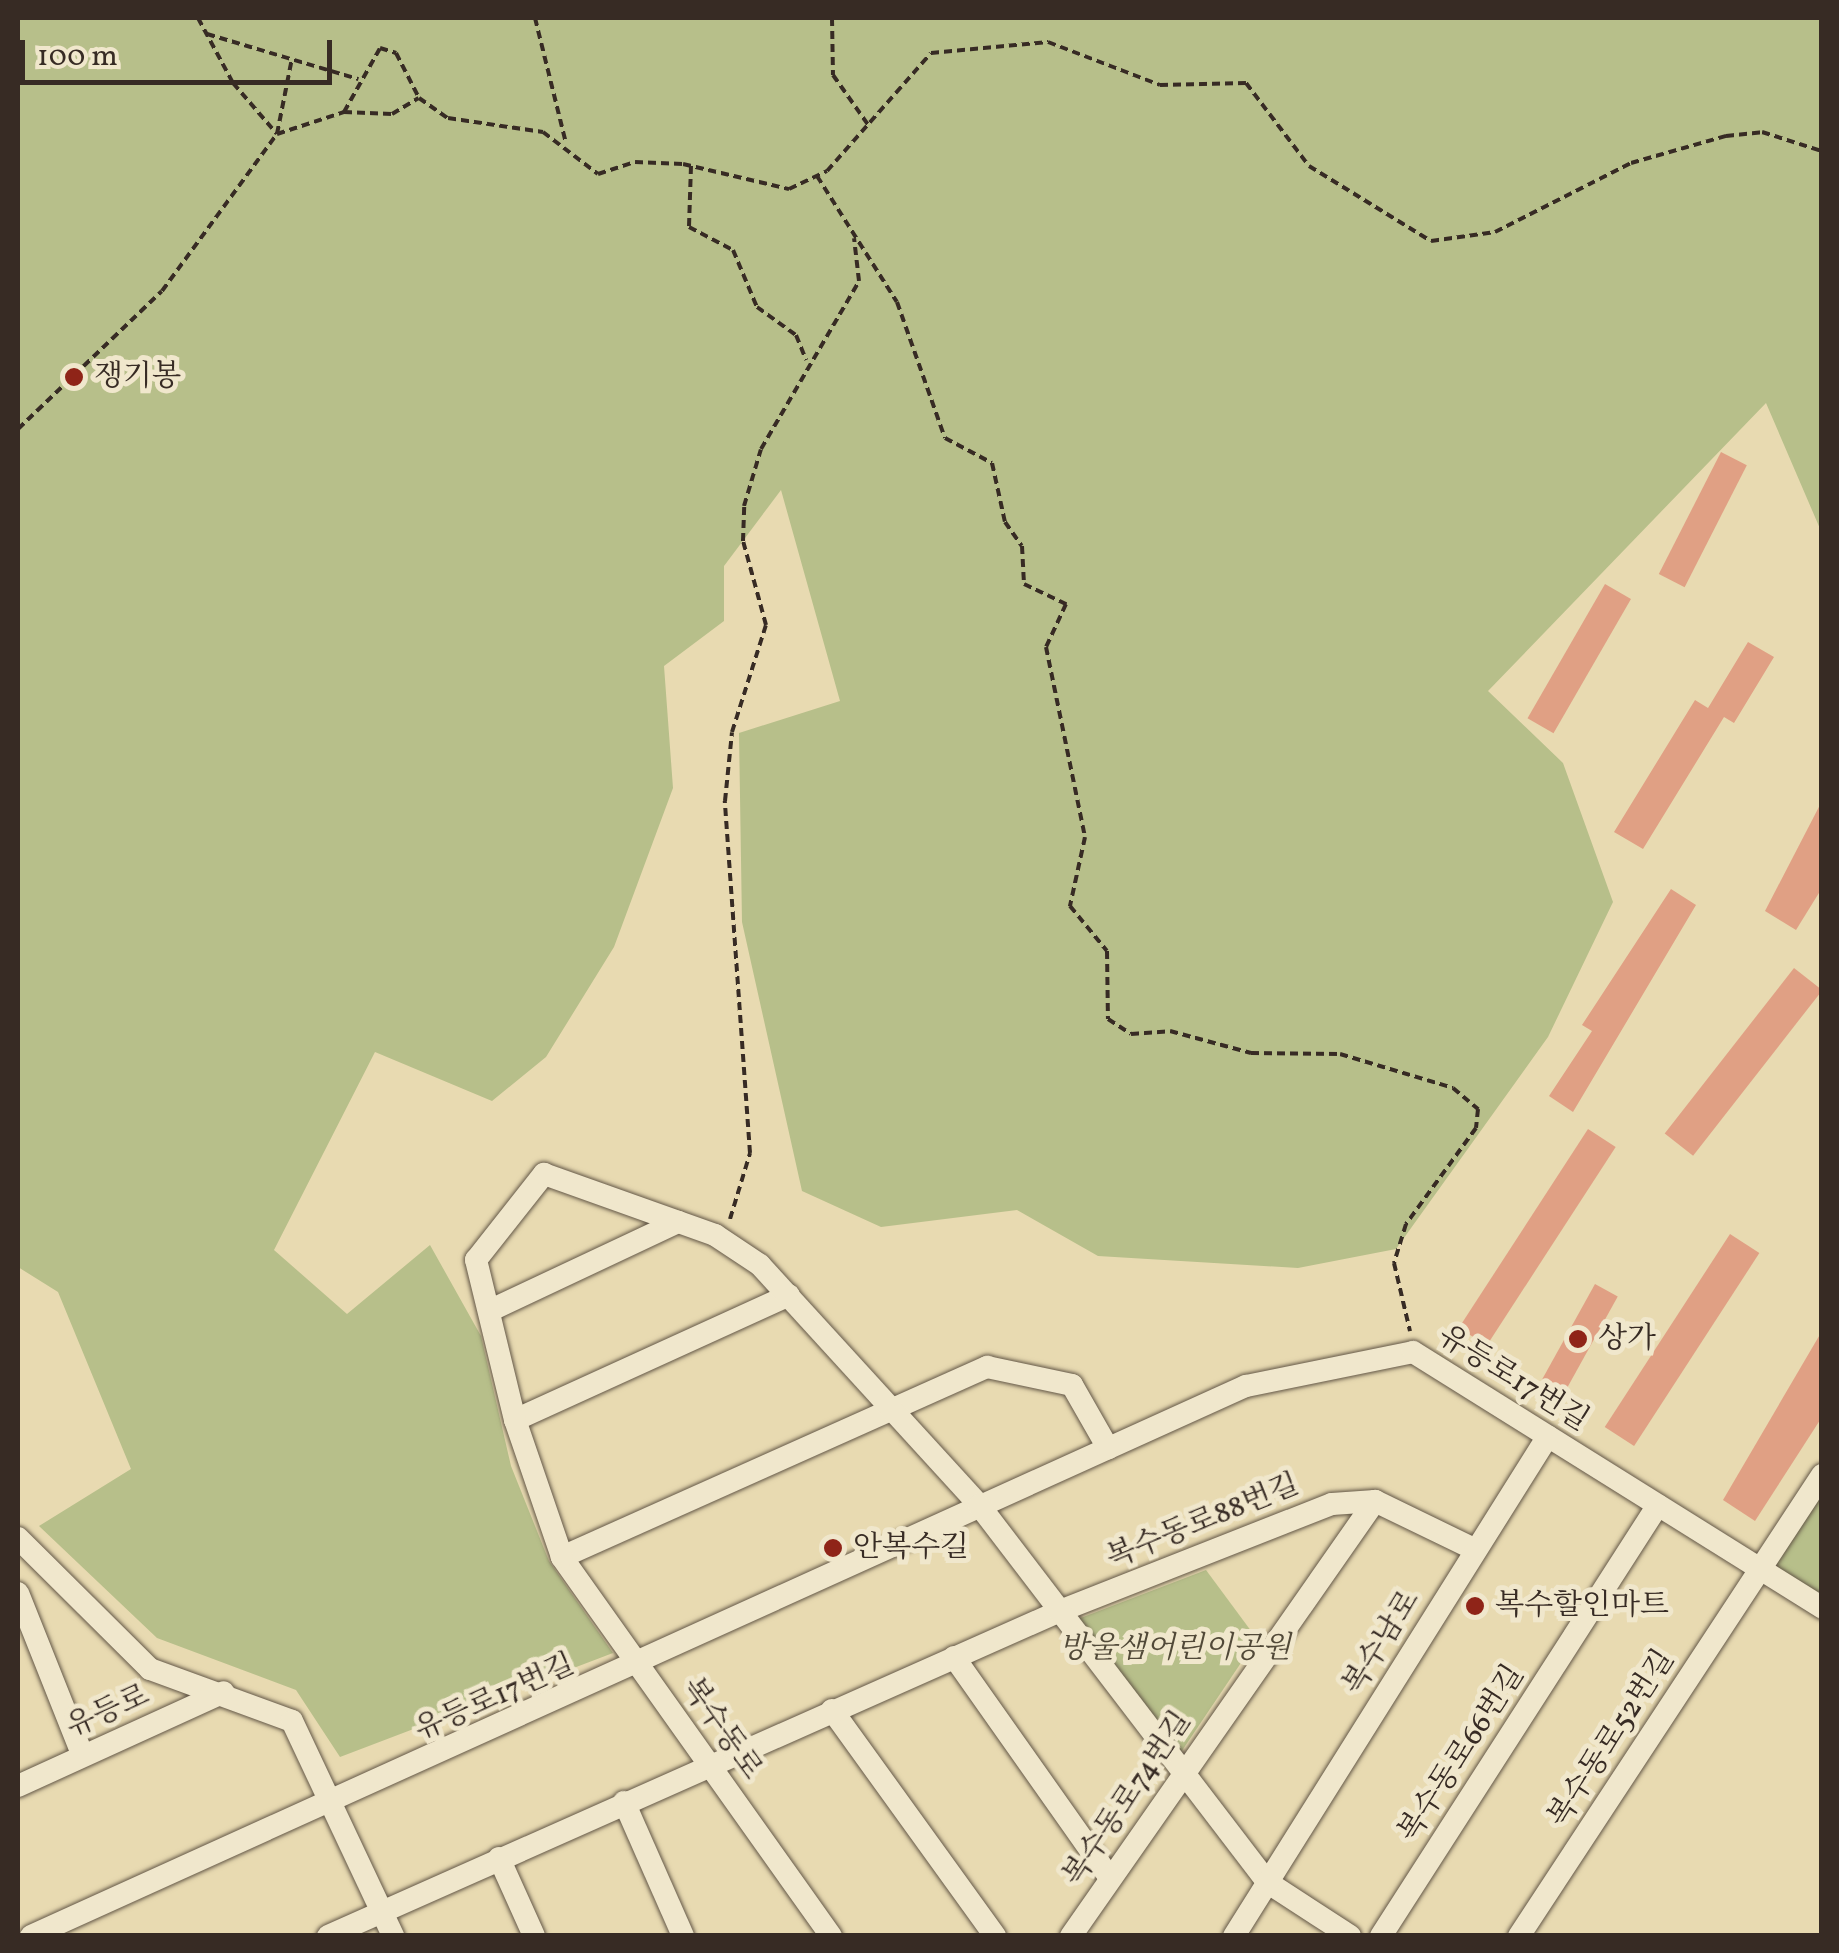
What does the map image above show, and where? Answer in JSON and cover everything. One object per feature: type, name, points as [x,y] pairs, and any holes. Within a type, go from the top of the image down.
[{"type":"street","name":"복수동로","points":[[830,1936],[562,1557],[515,1420],[476,1260],[544,1174],[723,1240],[788,1296],[978,1504]]},
{"type":"street","points":[[491,1310],[678,1222]]},
{"type":"street","points":[[515,1420],[788,1296]]},
{"type":"street","name":"유등로17번길","points":[[27,1936],[640,1666],[978,1504],[1246,1386],[1413,1352],[1822,1608]]},
{"type":"street","points":[[562,1557],[896,1410],[986,1366],[1032,1371],[1086,1400],[1108,1448]]},
{"type":"street","name":"복수남로","points":[[1234,1936],[1548,1436]]},
{"type":"street","name":"복수동로52번길","points":[[1519,1936],[1822,1474]]},
{"type":"street","points":[[1375,1501],[1476,1550]]},
{"type":"street","name":"복수동로88번길","points":[[328,1936],[708,1764],[1060,1611],[1332,1504],[1375,1501]]},
{"type":"street","name":"복수동로74번길","points":[[1071,1936],[1181,1770],[1375,1501]]},
{"type":"street","points":[[978,1504],[1267,1882],[1350,1936]]},
{"type":"street","name":"복수동로66번길","points":[[1382,1936],[1658,1505]]},
{"type":"street","points":[[18,1538],[133,1657],[292,1720],[394,1936]]},
{"type":"street","points":[[18,1593],[83,1756]]},
{"type":"street","points":[[954,1657],[1110,1878]]},
{"type":"street","name":"유등로","points":[[18,1786],[224,1692]]},
{"type":"street","points":[[832,1710],[994,1936]]},
{"type":"street","points":[[624,1802],[683,1936]]},
{"type":"street","points":[[499,1858],[534,1936]]},
{"type":"street","points":[[18,1922],[27,1936]]},
{"type":"path","points":[[198,18],[232,83],[277,134]]},
{"type":"path","points":[[535,18],[566,143]]},
{"type":"path","points":[[832,18],[832,75],[869,126]]},
{"type":"path","points":[[206,33],[358,78]]},
{"type":"path","points":[[344,112],[369,57],[390,48],[419,98],[448,118],[485,117],[566,143],[598,174],[636,162],[691,166],[789,189],[817,176],[869,126],[932,54],[1048,42],[1160,84],[1246,82],[1310,166],[1431,241],[1495,232],[1631,164],[1726,136],[1762,132],[1822,151]]},
{"type":"path","points":[[18,429],[162,291],[277,134],[281,77],[292,58]]},
{"type":"path","points":[[277,134],[344,112],[392,114],[419,98]]},
{"type":"path","points":[[691,166],[689,227],[733,250],[757,307],[796,335],[807,364]]},
{"type":"path","points":[[817,176],[896,302],[944,438],[992,463],[1005,522],[1022,546],[1024,584],[1066,604],[1046,648],[1085,836],[1070,906],[1107,950],[1108,1019],[1131,1034],[1170,1031],[1251,1053],[1340,1054],[1453,1088],[1478,1109],[1476,1128],[1406,1224],[1394,1263],[1413,1352]]},
{"type":"path","points":[[723,1240],[750,1153],[726,801],[732,732],[766,626],[743,541],[744,506],[760,449],[858,282],[854,234]]},
{"type":"green space","points":[[18,18],[1821,18],[1821,531],[1766,403],[1488,691],[1563,763],[1613,902],[1548,1037],[1396,1249],[1298,1268],[1098,1256],[1017,1210],[881,1227],[802,1191],[742,922],[739,733],[840,701],[781,490],[724,566],[724,621],[664,666],[673,788],[614,947],[546,1057],[492,1101],[375,1052],[274,1250],[347,1314],[430,1245],[481,1336],[511,1466],[549,1561],[613,1653],[340,1757],[296,1690],[157,1638],[39,1526],[131,1469],[58,1292],[18,1267]]},
{"type":"green space","points":[[1821,1495],[1821,1599],[1770,1570]]},
{"type":"green space","name":"방울샘어린이공원","points":[[1206,1570],[1257,1639],[1175,1761],[1078,1619]]},
{"type":"building","points":[[1721,452],[1747,465],[1685,587],[1659,574]]},
{"type":"building","points":[[1605,584],[1631,599],[1553,733],[1528,718]]},
{"type":"building","points":[[1748,642],[1774,657],[1734,723],[1724,717],[1643,849],[1614,832],[1695,700],[1708,708]]},
{"type":"building","points":[[1822,801],[1822,888],[1796,930],[1765,911]]},
{"type":"building","points":[[1671,889],[1696,905],[1573,1112],[1549,1096],[1592,1031],[1582,1025]]},
{"type":"building","points":[[1794,968],[1822,991],[1693,1156],[1665,1133]]},
{"type":"building","points":[[1588,1129],[1616,1147],[1487,1346],[1459,1328]]},
{"type":"building","points":[[1730,1234],[1759,1253],[1634,1446],[1605,1427]]},
{"type":"building","name":"상가","points":[[1595,1284],[1618,1297],[1563,1395],[1541,1382]]},
{"type":"building","points":[[1822,1331],[1822,1417],[1755,1521],[1723,1500]]},
{"type":"place","name":"쟁기봉","points":[[74,377]]},
{"type":"place","name":"상가","points":[[1578,1339]]},
{"type":"place","name":"안복수길","points":[[833,1548]]},
{"type":"place","name":"복수할인마트","points":[[1475,1606]]}]
